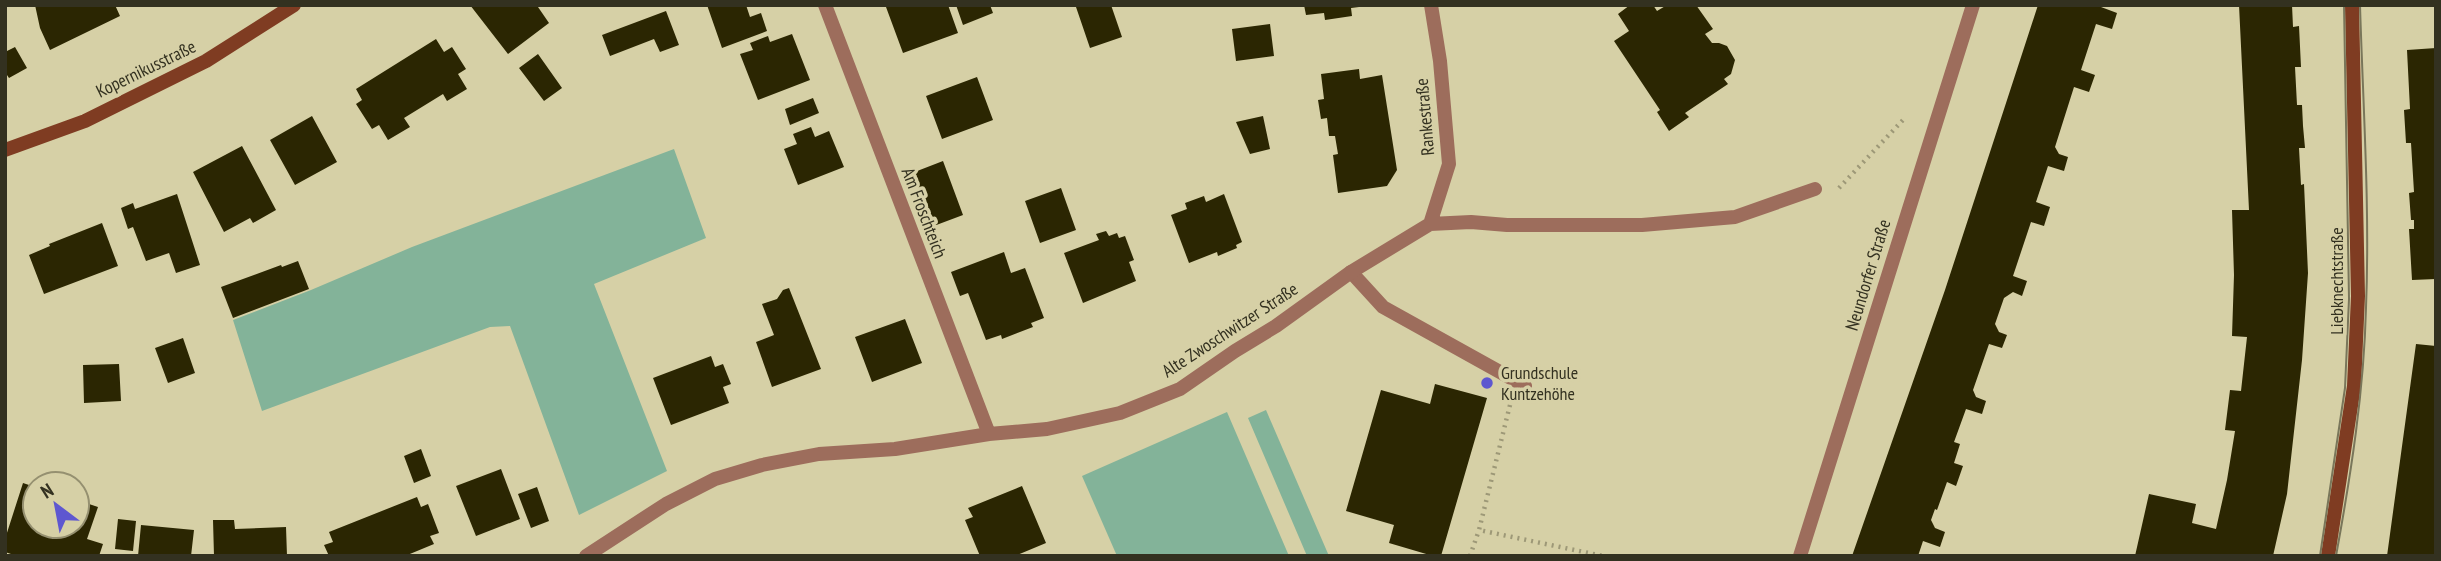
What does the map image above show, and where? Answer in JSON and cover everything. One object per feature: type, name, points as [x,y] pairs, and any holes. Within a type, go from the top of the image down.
[{"type":"street","name":"Kopernikusstraße","points":[[5,150],[85,121],[206,61],[295,5]]},
{"type":"street","name":"Am Froschteich","points":[[825,5],[989,434]]},
{"type":"street","name":"Rankestraße","points":[[1430,224],[1449,164],[1440,61],[1431,5]]},
{"type":"street","name":"Neundorfer Straße","points":[[1800,556],[1973,5]]},
{"type":"street","name":"Liebknechtstraße","points":[[2328,556],[2354,386],[2358,296],[2352,5]]},
{"type":"street","name":"Alte Zwoschwitzer Straße","points":[[586,556],[666,504],[715,479],[762,465],[819,454],[895,449],[989,434],[1046,429],[1120,413],[1180,389],[1276,327],[1351,272],[1430,224],[1471,222],[1507,225],[1642,225],[1735,217],[1815,189]]},
{"type":"street","points":[[1351,272],[1383,307],[1525,386]]},
{"type":"path","points":[[1470,556],[1511,401],[1525,386]]},
{"type":"path","points":[[1479,530],[1603,556]]},
{"type":"green space","points":[[674,149],[706,238],[594,284],[667,471],[579,515],[510,326],[490,327],[262,411],[233,320],[412,247]]},
{"type":"green space","points":[[1266,410],[1329,556],[1307,556],[1248,418]]},
{"type":"green space","points":[[1227,412],[1289,556],[1117,556],[1082,476]]},
{"type":"building","points":[[35,5],[115,5],[120,16],[50,50],[40,28]]},
{"type":"building","points":[[470,5],[540,5],[538,7],[549,23],[508,54]]},
{"type":"building","points":[[707,5],[746,5],[750,17],[761,13],[767,31],[722,48]]},
{"type":"building","points":[[948,5],[958,33],[903,53],[886,7]]},
{"type":"building","points":[[956,5],[990,5],[993,13],[963,25]]},
{"type":"building","points":[[1111,5],[1122,37],[1090,48],[1076,7]]},
{"type":"building","points":[[1304,5],[1359,7],[1351,8],[1352,16],[1325,20],[1324,13],[1306,15]]},
{"type":"building","points":[[1630,5],[1653,5],[1657,11],[1667,5],[1696,5],[1713,29],[1705,34],[1712,43],[1727,46],[1735,60],[1731,74],[1724,79],[1728,84],[1685,113],[1689,117],[1669,131],[1657,112],[1660,110],[1614,41],[1629,31],[1618,14]]},
{"type":"building","points":[[2038,5],[2101,5],[2117,13],[2112,29],[2096,24],[2081,70],[2095,75],[2089,92],[2074,87],[2055,147],[2059,154],[2068,157],[2064,171],[2048,166],[2036,202],[2050,207],[2044,226],[2031,222],[2013,276],[2027,281],[2022,296],[2013,292],[2004,298],[1995,324],[1999,332],[2007,335],[2002,348],[1989,344],[1973,390],[1976,397],[1986,401],[1982,414],[1966,409],[1954,442],[1960,444],[1954,463],[1963,466],[1956,486],[1947,482],[1931,520],[1935,528],[1945,532],[1940,547],[1923,541],[1918,556],[1852,556],[1945,290]]},
{"type":"building","points":[[2239,5],[2292,5],[2293,27],[2299,26],[2301,67],[2295,67],[2297,105],[2302,105],[2305,148],[2299,148],[2301,185],[2304,184],[2308,273],[2302,360],[2287,494],[2273,556],[2135,556],[2149,494],[2196,504],[2192,523],[2216,529],[2227,480],[2235,431],[2225,430],[2230,390],[2241,391],[2247,337],[2232,336],[2232,210],[2249,210]]},
{"type":"building","points":[[666,11],[679,45],[660,52],[654,39],[610,56],[602,35]]},
{"type":"building","points":[[1270,24],[1274,56],[1236,61],[1232,29]]},
{"type":"building","points":[[792,34],[810,80],[758,100],[740,54],[753,50],[750,43],[768,36],[770,42]]},
{"type":"building","points":[[436,39],[444,52],[452,47],[466,69],[458,74],[467,89],[447,101],[443,94],[404,118],[410,127],[388,140],[379,125],[372,129],[356,104],[362,100],[356,89]]},
{"type":"building","points":[[15,47],[27,68],[9,78],[5,72],[5,52]]},
{"type":"building","points":[[2436,48],[2436,279],[2412,280],[2409,229],[2414,229],[2414,220],[2411,220],[2409,193],[2414,192],[2411,143],[2406,143],[2404,110],[2410,109],[2407,50]]},
{"type":"building","points":[[538,54],[562,88],[544,101],[519,68]]},
{"type":"building","points":[[1359,69],[1360,79],[1382,75],[1397,170],[1387,186],[1338,193],[1333,155],[1338,154],[1335,136],[1329,136],[1327,118],[1321,119],[1318,100],[1324,99],[1321,74]]},
{"type":"building","points":[[977,77],[993,120],[942,139],[926,96]]},
{"type":"building","points":[[813,98],[819,113],[790,125],[785,109]]},
{"type":"building","points":[[312,116],[337,162],[295,185],[270,140]]},
{"type":"building","points":[[1263,116],[1270,149],[1250,154],[1236,122]]},
{"type":"building","points":[[811,127],[815,137],[829,131],[844,167],[798,185],[784,149],[797,144],[793,134]]},
{"type":"building","points":[[242,146],[276,210],[253,223],[250,218],[224,232],[193,172]]},
{"type":"building","points":[[943,161],[963,215],[931,227],[912,173]]},
{"type":"building","points":[[1061,188],[1076,230],[1040,243],[1025,201]]},
{"type":"building","points":[[177,194],[200,265],[176,273],[169,253],[146,261],[133,227],[128,229],[121,208],[133,203],[135,209]]},
{"type":"building","points":[[1224,194],[1242,242],[1236,245],[1237,248],[1218,256],[1217,252],[1189,263],[1171,215],[1187,209],[1185,203],[1204,196],[1206,202]]},
{"type":"building","points":[[102,223],[118,266],[44,294],[29,255]]},
{"type":"building","points":[[1106,231],[1109,236],[1117,233],[1119,238],[1125,236],[1134,260],[1129,262],[1136,281],[1083,303],[1064,253],[1099,240],[1096,234]]},
{"type":"building","points":[[1004,252],[1011,273],[1025,268],[1044,318],[1031,323],[1033,327],[1002,339],[1001,335],[986,340],[968,293],[960,296],[951,272]]},
{"type":"building","points":[[298,261],[309,289],[233,318],[221,287]]},
{"type":"building","points":[[789,288],[821,369],[772,387],[756,342],[774,335],[762,304],[777,299],[783,290]]},
{"type":"building","points":[[905,319],[922,363],[872,382],[855,337]]},
{"type":"building","points":[[183,338],[195,373],[168,383],[155,348]]},
{"type":"building","points":[[2416,344],[2436,346],[2436,556],[2387,556]]},
{"type":"building","points":[[711,356],[715,367],[723,364],[731,384],[723,387],[729,403],[671,425],[653,378]]},
{"type":"building","points":[[119,364],[121,401],[84,403],[83,365]]},
{"type":"building","points":[[1435,384],[1487,398],[1441,556],[1389,543],[1394,525],[1346,511],[1381,390],[1430,404]]},
{"type":"building","points":[[421,449],[431,476],[414,483],[404,456]]},
{"type":"building","points":[[501,469],[520,519],[476,536],[456,486]]},
{"type":"building","points":[[1022,486],[1046,543],[1015,556],[980,556],[965,520],[973,517],[968,508]]},
{"type":"building","points":[[537,487],[549,521],[531,528],[518,494]]},
{"type":"building","points":[[21,489],[21,540],[90,540],[103,544],[99,556],[17,556],[5,552],[5,539]]},
{"type":"building","points":[[417,497],[421,507],[428,504],[439,533],[430,536],[434,544],[405,556],[329,556],[324,545],[333,542],[329,532]]},
{"type":"building","points":[[91,505],[98,507],[91,527]]},
{"type":"building","points":[[118,519],[136,521],[133,551],[115,549]]},
{"type":"building","points":[[213,520],[234,520],[235,529],[286,527],[287,556],[214,556]]},
{"type":"building","points":[[141,525],[194,530],[191,556],[138,556]]},
{"type":"tram line","points":[[2320,556],[2345,388],[2349,299],[2344,5]]},
{"type":"tram line","points":[[2336,556],[2356,432],[2365,339],[2367,194],[2360,5]]},
{"type":"place","name":"Grundschule Kuntzehöhe","points":[[1487,383]]}]
